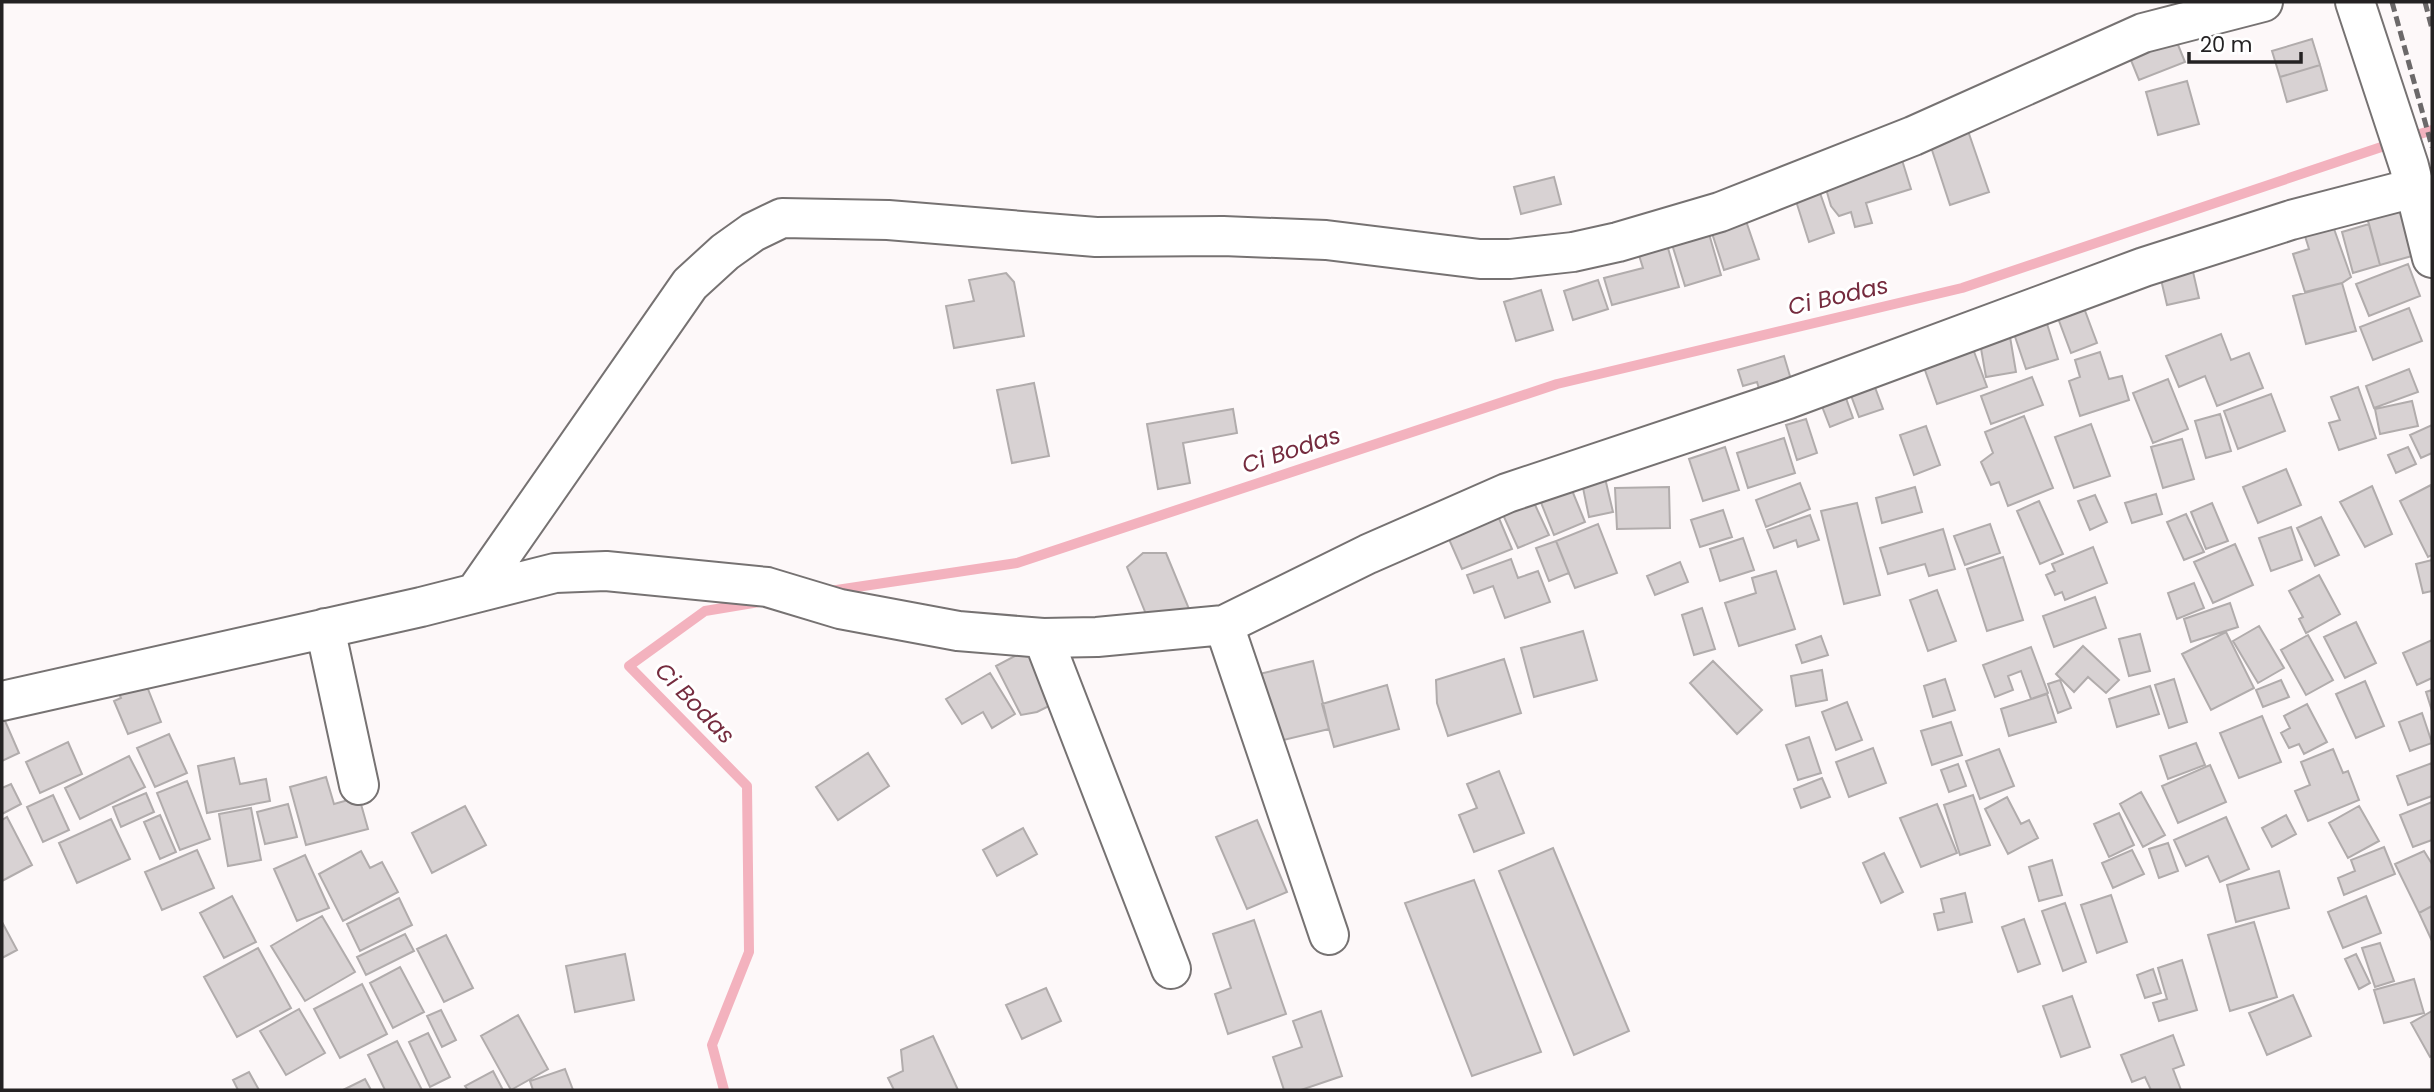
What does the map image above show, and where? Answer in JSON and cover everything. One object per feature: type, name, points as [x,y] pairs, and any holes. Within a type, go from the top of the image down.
[{"type":"street","points":[[475,593],[690,284],[753,232],[782,218],[888,220],[1096,237],[1223,236],[1326,240],[1480,259],[1510,260],[1573,252],[1618,242],[1720,212],[1913,136],[2143,33],[2263,2]]},
{"type":"street","points":[[2355,2],[2388,96],[2432,258]]},
{"type":"street","points":[[2,701],[555,573],[606,571],[767,587],[840,609],[958,631],[1043,638],[1097,637],[1224,625],[1368,554],[1507,493],[1788,399],[2144,267],[2291,220],[2412,177]]},
{"type":"street","points":[[1224,625],[1329,935]]},
{"type":"street","points":[[325,628],[359,785]]},
{"type":"street","points":[[1043,638],[1171,969]]},
{"type":"building","points":[[2172,30],[2185,62],[2139,80],[2126,48]]},
{"type":"building","points":[[2312,39],[2320,65],[2280,77],[2272,51]]},
{"type":"building","points":[[2320,65],[2327,90],[2287,102],[2280,77]]},
{"type":"building","points":[[2187,81],[2199,124],[2158,135],[2146,92]]},
{"type":"building","points":[[1966,125],[1989,192],[1950,205],[1930,144]]},
{"type":"building","points":[[1902,160],[1911,189],[1866,203],[1872,223],[1855,227],[1851,212],[1839,216],[1831,206],[1824,182]]},
{"type":"building","points":[[1554,177],[1561,204],[1521,214],[1514,187]]},
{"type":"building","points":[[1820,193],[1834,233],[1809,242],[1796,201]]},
{"type":"building","points":[[2404,203],[2419,254],[2380,265],[2366,214]]},
{"type":"building","points":[[1745,218],[1759,259],[1724,270],[1711,230]]},
{"type":"building","points":[[2369,224],[2380,265],[2353,273],[2342,232]]},
{"type":"building","points":[[2333,226],[2351,277],[2342,283],[2305,292],[2293,254],[2309,249],[2305,236]]},
{"type":"building","points":[[1707,227],[1721,275],[1685,286],[1670,238]]},
{"type":"building","points":[[1666,241],[1679,287],[1612,305],[1604,278],[1643,268],[1637,249]]},
{"type":"building","points":[[2191,263],[2199,298],[2167,305],[2159,271]]},
{"type":"building","points":[[2408,264],[2420,296],[2369,316],[2356,284]]},
{"type":"building","points":[[1006,273],[1014,282],[1024,336],[954,348],[946,306],[974,301],[969,280]]},
{"type":"building","points":[[1598,280],[1608,309],[1573,320],[1564,291]]},
{"type":"building","points":[[2342,283],[2356,331],[2306,344],[2293,296]]},
{"type":"building","points":[[1541,290],[1553,330],[1516,341],[1504,302]]},
{"type":"building","points":[[2081,300],[2097,343],[2071,353],[2055,310]]},
{"type":"building","points":[[2409,308],[2422,341],[2373,360],[2360,327]]},
{"type":"building","points":[[2043,311],[2058,359],[2026,369],[2010,322]]},
{"type":"building","points":[[2009,331],[2016,372],[1986,377],[1979,337]]},
{"type":"building","points":[[2221,334],[2231,360],[2249,353],[2263,388],[2217,406],[2205,376],[2179,387],[2166,356]]},
{"type":"building","points":[[1969,338],[1987,387],[1937,404],[1920,356]]},
{"type":"building","points":[[2100,352],[2109,379],[2122,376],[2129,400],[2080,416],[2069,381],[2080,377],[2075,360]]},
{"type":"building","points":[[1784,356],[1795,393],[1763,402],[1757,382],[1743,386],[1738,370]]},
{"type":"building","points":[[2409,369],[2418,392],[2374,408],[2366,386]]},
{"type":"building","points":[[2032,377],[2043,405],[1991,424],[1981,396]]},
{"type":"building","points":[[2168,379],[2188,429],[2153,443],[2133,393]]},
{"type":"building","points":[[1873,382],[1883,409],[1859,417],[1849,390]]},
{"type":"building","points":[[1034,383],[1049,456],[1012,463],[997,390]]},
{"type":"building","points":[[1842,387],[1853,418],[1830,427],[1818,396]]},
{"type":"building","points":[[2358,387],[2376,438],[2339,450],[2329,423],[2340,420],[2331,397]]},
{"type":"building","points":[[2271,394],[2285,431],[2238,449],[2224,411]]},
{"type":"building","points":[[2412,401],[2418,426],[2380,434],[2375,409]]},
{"type":"building","points":[[1233,409],[1237,433],[1183,443],[1190,483],[1158,489],[1147,424]]},
{"type":"building","points":[[2220,414],[2231,451],[2206,458],[2195,421]]},
{"type":"building","points":[[2024,416],[2053,488],[2008,506],[1999,482],[1991,485],[1981,462],[1993,453],[1985,432]]},
{"type":"building","points":[[1806,419],[1817,453],[1797,460],[1786,425]]},
{"type":"building","points":[[2091,424],[2110,476],[2074,488],[2055,437]]},
{"type":"building","points":[[2432,425],[2432,453],[2421,458],[2410,435]]},
{"type":"building","points":[[1926,426],[1940,465],[1914,475],[1900,435]]},
{"type":"building","points":[[1784,438],[1795,473],[1748,488],[1737,453]]},
{"type":"building","points":[[2182,439],[2194,479],[2163,488],[2151,447]]},
{"type":"building","points":[[1725,447],[1739,490],[1703,501],[1689,459]]},
{"type":"building","points":[[2408,447],[2416,464],[2396,473],[2388,455]]},
{"type":"building","points":[[2286,469],[2301,505],[2258,523],[2243,487]]},
{"type":"building","points":[[1605,478],[1613,512],[1589,517],[1582,483]]},
{"type":"building","points":[[1569,483],[1585,522],[1554,535],[1538,495]]},
{"type":"building","points":[[1800,483],[1810,509],[1766,527],[1756,500]]},
{"type":"building","points":[[2431,485],[2432,555],[2428,557],[2400,501]]},
{"type":"building","points":[[2372,486],[2392,534],[2365,547],[2340,502]]},
{"type":"building","points":[[1669,487],[1670,528],[1617,529],[1615,488]]},
{"type":"building","points":[[1915,487],[1922,512],[1882,523],[1876,498]]},
{"type":"building","points":[[1530,494],[1549,535],[1518,548],[1500,508]]},
{"type":"building","points":[[2156,494],[2162,514],[2132,523],[2125,503]]},
{"type":"building","points":[[2095,495],[2107,522],[2090,530],[2078,501]]},
{"type":"building","points":[[2039,501],[2063,554],[2040,564],[2017,511]]},
{"type":"building","points":[[1857,503],[1880,595],[1844,604],[1821,511]]},
{"type":"building","points":[[2212,503],[2228,541],[2206,549],[2191,512]]},
{"type":"building","points":[[1723,510],[1732,537],[1700,547],[1691,520]]},
{"type":"building","points":[[2186,514],[2204,552],[2184,560],[2167,522]]},
{"type":"building","points":[[1810,515],[1819,540],[1798,547],[1796,540],[1774,548],[1767,530]]},
{"type":"building","points":[[1498,516],[1512,549],[1462,569],[1448,537]]},
{"type":"building","points":[[2321,517],[2339,555],[2315,566],[2297,528]]},
{"type":"building","points":[[1598,524],[1617,573],[1575,588],[1556,541]]},
{"type":"building","points":[[1990,524],[2000,553],[1965,565],[1954,536]]},
{"type":"building","points":[[2291,527],[2302,560],[2271,571],[2259,538]]},
{"type":"building","points":[[1943,529],[1955,569],[1929,576],[1925,564],[1888,574],[1880,548]]},
{"type":"building","points":[[1743,538],[1754,570],[1720,581],[1710,549]]},
{"type":"building","points":[[1556,541],[1569,573],[1549,581],[1536,548]]},
{"type":"building","points":[[2235,544],[2253,585],[2213,603],[2194,562]]},
{"type":"building","points":[[2093,547],[2107,583],[2065,600],[2062,592],[2055,595],[2046,575],[2055,571],[2052,564]]},
{"type":"building","points":[[1143,553],[1166,553],[1189,609],[1150,624],[1127,567]]},
{"type":"building","points":[[2003,557],[2023,620],[1987,631],[1967,569]]},
{"type":"building","points":[[1511,559],[1518,578],[1538,571],[1550,602],[1505,618],[1493,586],[1474,593],[1467,575]]},
{"type":"building","points":[[2432,560],[2432,591],[2423,593],[2416,564]]},
{"type":"building","points":[[1680,562],[1688,582],[1655,595],[1647,576]]},
{"type":"building","points":[[1776,571],[1795,629],[1739,646],[1725,603],[1756,593],[1752,578]]},
{"type":"building","points":[[2319,575],[2340,614],[2306,633],[2299,619],[2303,617],[2289,591]]},
{"type":"building","points":[[2194,583],[2204,608],[2177,619],[2168,593]]},
{"type":"building","points":[[1937,590],[1956,641],[1928,651],[1910,600]]},
{"type":"building","points":[[2095,597],[2106,628],[2054,647],[2043,616]]},
{"type":"building","points":[[2230,603],[2238,627],[2191,642],[2184,619]]},
{"type":"building","points":[[1702,608],[1715,649],[1694,655],[1682,615]]},
{"type":"building","points":[[2356,622],[2376,663],[2345,678],[2324,637]]},
{"type":"building","points":[[2259,626],[2284,668],[2258,683],[2233,641]]},
{"type":"building","points":[[1583,631],[1597,680],[1534,697],[1521,648]]},
{"type":"building","points":[[2226,632],[2254,688],[2211,710],[2182,654]]},
{"type":"building","points":[[2140,634],[2150,671],[2129,676],[2119,639]]},
{"type":"building","points":[[2308,635],[2333,680],[2306,695],[2281,650]]},
{"type":"building","points":[[1821,636],[1828,655],[1802,663],[1796,645]]},
{"type":"building","points":[[2432,640],[2432,678],[2417,685],[2403,653]]},
{"type":"building","points":[[2083,646],[2119,680],[2106,693],[2088,677],[2074,692],[2056,674]]},
{"type":"building","points":[[2031,647],[2048,693],[2031,699],[2021,671],[2008,676],[2013,690],[1995,697],[1983,665]]},
{"type":"building","points":[[1026,650],[1053,704],[1037,712],[1021,715],[996,666]]},
{"type":"building","points":[[1504,659],[1521,713],[1448,736],[1437,703],[1436,680]]},
{"type":"building","points":[[1313,661],[1329,729],[1267,744],[1251,676]]},
{"type":"building","points":[[1713,661],[1762,710],[1737,734],[1690,683]]},
{"type":"building","points":[[1822,670],[1827,700],[1796,706],[1791,676]]},
{"type":"building","points":[[990,673],[1015,714],[992,728],[983,712],[962,724],[946,699]]},
{"type":"building","points":[[142,674],[161,722],[128,734],[114,701],[121,698],[115,684]]},
{"type":"building","points":[[1945,679],[1955,710],[1933,717],[1924,686]]},
{"type":"building","points":[[2174,679],[2187,722],[2169,728],[2155,685]]},
{"type":"building","points":[[2060,680],[2071,708],[2058,713],[2048,684]]},
{"type":"building","points":[[2281,680],[2289,697],[2263,707],[2256,690]]},
{"type":"building","points":[[2365,681],[2384,726],[2356,738],[2336,694]]},
{"type":"building","points":[[1387,685],[1399,729],[1334,747],[1322,704]]},
{"type":"building","points":[[2150,686],[2159,714],[2117,727],[2109,699]]},
{"type":"building","points":[[2432,690],[2432,711],[2426,692]]},
{"type":"building","points":[[2047,694],[2056,722],[2009,736],[2001,709]]},
{"type":"building","points":[[1847,702],[1862,740],[1836,750],[1822,712]]},
{"type":"building","points":[[2307,704],[2327,742],[2304,754],[2299,744],[2289,748],[2281,733],[2290,728],[2284,716]]},
{"type":"building","points":[[2422,713],[2432,743],[2410,751],[2399,722]]},
{"type":"building","points":[[2,714],[19,753],[2,761]]},
{"type":"building","points":[[2262,716],[2281,762],[2239,778],[2220,733]]},
{"type":"building","points":[[1951,722],[1962,755],[1932,765],[1921,731]]},
{"type":"building","points":[[169,734],[187,773],[155,787],[137,748]]},
{"type":"building","points":[[1809,737],[1821,773],[1798,780],[1786,745]]},
{"type":"building","points":[[68,742],[82,774],[40,793],[26,762]]},
{"type":"building","points":[[2196,743],[2205,765],[2168,779],[2160,756]]},
{"type":"building","points":[[1873,748],[1886,783],[1849,797],[1836,762]]},
{"type":"building","points":[[1999,749],[2014,786],[1980,799],[1966,761]]},
{"type":"building","points":[[2333,749],[2343,773],[2348,771],[2359,800],[2308,821],[2295,791],[2310,785],[2301,762]]},
{"type":"building","points":[[868,753],[889,786],[838,820],[816,787]]},
{"type":"building","points":[[129,756],[145,787],[80,819],[65,788]]},
{"type":"building","points":[[234,758],[240,784],[266,779],[270,801],[207,813],[198,766]]},
{"type":"building","points":[[2432,763],[2432,796],[2408,805],[2397,776]]},
{"type":"building","points":[[1958,764],[1966,786],[1949,792],[1941,770]]},
{"type":"building","points":[[2210,765],[2226,802],[2178,823],[2162,786]]},
{"type":"building","points":[[1499,771],[1524,833],[1474,852],[1459,815],[1477,808],[1467,784]]},
{"type":"building","points":[[326,777],[334,804],[359,797],[368,829],[306,845],[290,787]]},
{"type":"building","points":[[1822,778],[1830,797],[1801,808],[1794,789]]},
{"type":"building","points":[[187,781],[210,839],[180,850],[157,793]]},
{"type":"building","points":[[11,784],[21,804],[2,814],[2,788]]},
{"type":"building","points":[[2141,792],[2165,835],[2143,847],[2120,804]]},
{"type":"building","points":[[146,793],[154,812],[121,827],[113,807]]},
{"type":"building","points":[[53,795],[69,830],[43,842],[27,807]]},
{"type":"building","points":[[1973,795],[1990,845],[1960,855],[1944,805]]},
{"type":"building","points":[[2007,797],[2021,824],[2029,820],[2038,838],[2008,854],[1985,809]]},
{"type":"building","points":[[2432,802],[2432,840],[2413,847],[2400,815]]},
{"type":"building","points":[[288,804],[297,837],[265,844],[257,812]]},
{"type":"building","points":[[1937,804],[1957,853],[1921,867],[1900,818]]},
{"type":"building","points":[[465,806],[486,845],[432,873],[412,833]]},
{"type":"building","points":[[2359,806],[2379,841],[2348,858],[2329,823]]},
{"type":"building","points":[[251,808],[261,860],[228,866],[219,814]]},
{"type":"building","points":[[2119,813],[2134,845],[2109,857],[2094,824]]},
{"type":"building","points":[[160,815],[176,852],[160,859],[144,822]]},
{"type":"building","points":[[2286,815],[2296,834],[2272,847],[2262,828]]},
{"type":"building","points":[[7,817],[32,865],[2,881],[2,820]]},
{"type":"building","points":[[2226,817],[2249,869],[2220,882],[2208,856],[2186,866],[2174,840]]},
{"type":"building","points":[[111,819],[130,859],[77,883],[59,843]]},
{"type":"building","points":[[1257,820],[1287,892],[1247,909],[1216,837]]},
{"type":"building","points":[[1023,828],[1037,854],[997,876],[983,850]]},
{"type":"building","points":[[2168,843],[2178,871],[2159,878],[2149,849]]},
{"type":"building","points":[[2384,847],[2395,874],[2344,895],[2338,878],[2355,871],[2351,860]]},
{"type":"building","points":[[1553,848],[1629,1031],[1574,1055],[1499,871]]},
{"type":"building","points":[[197,850],[214,888],[162,910],[145,872]]},
{"type":"building","points":[[2132,850],[2144,874],[2113,888],[2102,863]]},
{"type":"building","points":[[361,851],[370,868],[382,862],[398,892],[343,921],[319,874]]},
{"type":"building","points":[[2424,851],[2432,864],[2432,906],[2419,913],[2395,864]]},
{"type":"building","points":[[1884,853],[1903,892],[1881,903],[1863,863]]},
{"type":"building","points":[[305,855],[329,908],[297,921],[274,869]]},
{"type":"building","points":[[2052,860],[2062,895],[2039,901],[2029,867]]},
{"type":"building","points":[[2279,871],[2289,908],[2236,922],[2227,885]]},
{"type":"building","points":[[1474,880],[1541,1052],[1472,1076],[1405,903]]},
{"type":"building","points":[[1965,893],[1972,922],[1938,930],[1934,914],[1944,912],[1941,899]]},
{"type":"building","points":[[2111,895],[2127,942],[2097,953],[2081,905]]},
{"type":"building","points":[[232,896],[256,942],[224,958],[200,913]]},
{"type":"building","points":[[2366,896],[2381,933],[2343,948],[2328,912]]},
{"type":"building","points":[[399,898],[412,925],[360,951],[347,924]]},
{"type":"building","points":[[2065,903],[2086,962],[2063,971],[2042,911]]},
{"type":"building","points":[[2432,906],[2432,941],[2419,913]]},
{"type":"building","points":[[322,916],[355,972],[305,1001],[271,946]]},
{"type":"building","points":[[2024,919],[2040,964],[2018,972],[2002,927]]},
{"type":"building","points":[[1254,920],[1286,1014],[1228,1034],[1215,994],[1231,988],[1213,934]]},
{"type":"building","points":[[2,922],[17,950],[2,958]]},
{"type":"building","points":[[2254,922],[2277,997],[2230,1011],[2208,935]]},
{"type":"building","points":[[405,934],[414,951],[366,975],[357,957]]},
{"type":"building","points":[[446,935],[473,988],[444,1002],[417,949]]},
{"type":"building","points":[[2380,943],[2394,981],[2375,987],[2362,948]]},
{"type":"building","points":[[258,948],[291,1008],[237,1037],[204,977]]},
{"type":"building","points":[[625,954],[634,1000],[575,1012],[566,966]]},
{"type":"building","points":[[2356,954],[2370,983],[2359,989],[2345,959]]},
{"type":"building","points":[[2182,960],[2197,1010],[2159,1021],[2153,1003],[2167,999],[2158,968]]},
{"type":"building","points":[[400,967],[424,1012],[393,1028],[370,983]]},
{"type":"building","points":[[2153,969],[2161,993],[2145,998],[2137,975]]},
{"type":"building","points":[[2414,979],[2424,1013],[2384,1023],[2374,990]]},
{"type":"building","points":[[362,984],[387,1034],[340,1058],[314,1009]]},
{"type":"building","points":[[1046,988],[1061,1021],[1022,1039],[1006,1005]]},
{"type":"building","points":[[2293,995],[2311,1036],[2267,1055],[2249,1013]]},
{"type":"building","points":[[2072,996],[2090,1047],[2061,1057],[2043,1006]]},
{"type":"building","points":[[299,1009],[325,1053],[286,1075],[260,1031]]},
{"type":"building","points":[[441,1010],[456,1040],[442,1047],[427,1016]]},
{"type":"building","points":[[1321,1011],[1342,1076],[1301,1090],[1284,1090],[1273,1057],[1302,1047],[1293,1021]]},
{"type":"building","points":[[2432,1011],[2432,1056],[2430,1057],[2411,1023]]},
{"type":"building","points":[[518,1015],[548,1069],[511,1090],[481,1036]]},
{"type":"building","points":[[428,1033],[450,1077],[430,1087],[409,1042]]},
{"type":"building","points":[[2173,1035],[2184,1065],[2173,1069],[2181,1090],[2151,1090],[2145,1077],[2132,1082],[2121,1055]]},
{"type":"building","points":[[933,1036],[958,1090],[894,1090],[888,1078],[903,1071],[901,1050]]},
{"type":"building","points":[[397,1041],[422,1090],[385,1090],[368,1055]]},
{"type":"building","points":[[565,1069],[573,1090],[533,1090],[530,1081]]},
{"type":"building","points":[[493,1071],[503,1090],[468,1090],[465,1086]]},
{"type":"building","points":[[249,1072],[259,1090],[238,1090],[233,1080]]},
{"type":"building","points":[[365,1079],[371,1090],[343,1090]]},
{"type":"waterway","name":"Ci Bodas","points":[[830,591],[1017,563],[1557,384],[1962,288],[2432,130]]},
{"type":"waterway","name":"Ci Bodas","points":[[724,1090],[712,1045],[749,952],[747,786],[629,666],[705,611],[759,602]]},
{"type":"railway","points":[[2392,2],[2432,147]]},
{"type":"railway","points":[[2425,2],[2432,29]]}]
